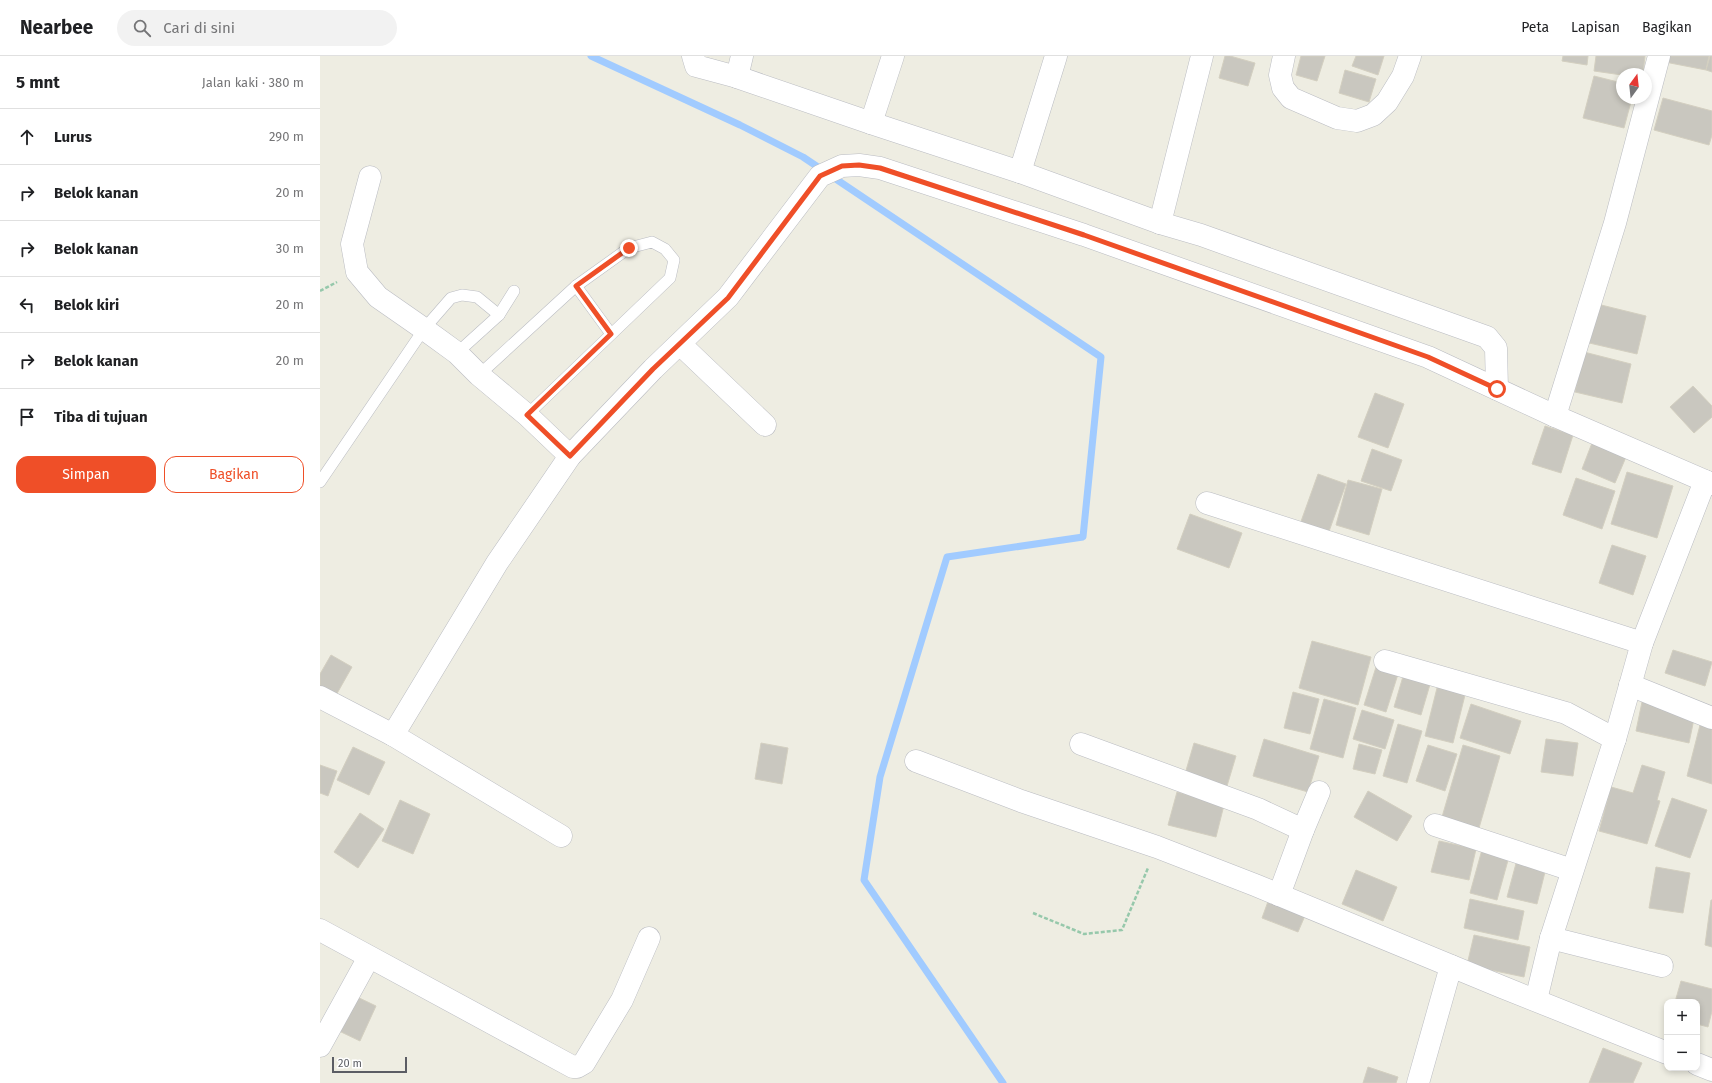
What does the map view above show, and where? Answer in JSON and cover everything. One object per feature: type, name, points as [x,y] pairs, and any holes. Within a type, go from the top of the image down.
[{"type":"street","points":[[693,56],[696,66],[740,66],[871,123],[1020,172],[1160,223],[1201,235],[1487,337],[1496,348],[1497,389]]},
{"type":"street","points":[[871,123],[893,56]]},
{"type":"street","points":[[1020,172],[1056,56]]},
{"type":"street","points":[[1160,223],[1202,56]]},
{"type":"street","points":[[1284,56],[1280,75],[1283,88],[1291,98],[1337,118],[1357,121],[1373,115],[1387,102],[1403,76],[1410,56]]},
{"type":"street","points":[[1555,416],[1615,223],[1659,56]]},
{"type":"street","points":[[393,735],[497,563],[570,456],[653,369],[728,298],[820,176],[842,166],[859,165],[880,168],[1084,235],[1428,357],[1555,416],[1708,483],[1642,643],[1615,739],[1551,938],[1536,1000]]},
{"type":"street","points":[[370,177],[352,244],[357,272],[378,297],[457,353],[479,375],[527,415],[570,456]]},
{"type":"street","points":[[680,344],[765,425]]},
{"type":"street","points":[[1207,503],[1642,643]]},
{"type":"street","points":[[1386,661],[1566,713],[1615,739]]},
{"type":"street","points":[[1630,685],[1712,718]]},
{"type":"street","points":[[320,697],[393,735],[561,836]]},
{"type":"street","points":[[1081,744],[1258,809],[1303,830]]},
{"type":"street","points":[[916,761],[1021,801],[1157,847],[1664,1052]]},
{"type":"street","points":[[1279,895],[1319,792]]},
{"type":"street","points":[[1435,825],[1572,870]]},
{"type":"street","points":[[320,930],[570,1066],[577,1067],[584,1063],[622,1000],[649,938]]},
{"type":"street","points":[[1551,938],[1662,966]]},
{"type":"street","points":[[320,1046],[369,957]]},
{"type":"street","points":[[1418,1083],[1451,966]]},
{"type":"lane","points":[[479,375],[576,286],[629,248],[652,242],[665,249],[674,260],[670,278],[527,415]]},
{"type":"lane","points":[[576,286],[611,334]]},
{"type":"lane","points":[[457,353],[499,315],[514,291]]},
{"type":"lane","points":[[320,482],[424,329],[451,298],[462,295],[477,297],[499,315]]},
{"type":"path","points":[[1033,913],[1084,934],[1122,930],[1157,847]]},
{"type":"building","points":[[1225,56],[1255,63],[1248,86],[1219,78]]},
{"type":"building","points":[[1301,56],[1325,56],[1317,81],[1296,75]]},
{"type":"building","points":[[1356,56],[1384,56],[1378,75],[1352,66]]},
{"type":"building","points":[[1563,56],[1588,56],[1587,65],[1562,61]]},
{"type":"building","points":[[1596,56],[1645,56],[1644,68],[1616,68],[1616,74],[1594,71]]},
{"type":"building","points":[[1666,56],[1709,56],[1706,70],[1665,62]]},
{"type":"building","points":[[1710,56],[1712,56],[1712,72],[1706,70]]},
{"type":"building","points":[[1345,70],[1376,79],[1369,102],[1339,93]]},
{"type":"building","points":[[1594,76],[1616,82],[1616,104],[1630,104],[1624,128],[1583,118]]},
{"type":"building","points":[[1663,98],[1712,111],[1712,135],[1709,145],[1654,130]]},
{"type":"building","points":[[1593,303],[1646,316],[1637,354],[1585,342]]},
{"type":"building","points":[[1584,352],[1631,364],[1622,403],[1575,392]]},
{"type":"building","points":[[1693,386],[1712,406],[1712,417],[1694,433],[1670,407]]},
{"type":"building","points":[[1375,393],[1404,404],[1388,448],[1358,437]]},
{"type":"building","points":[[1545,426],[1573,435],[1561,473],[1532,464]]},
{"type":"building","points":[[1592,443],[1626,457],[1615,483],[1582,469]]},
{"type":"building","points":[[1372,449],[1402,460],[1391,491],[1361,481]]},
{"type":"building","points":[[1627,472],[1673,486],[1657,538],[1611,524]]},
{"type":"building","points":[[1318,474],[1346,484],[1327,537],[1299,527]]},
{"type":"building","points":[[1576,478],[1615,491],[1602,529],[1563,515]]},
{"type":"building","points":[[1348,480],[1382,489],[1369,535],[1336,525]]},
{"type":"building","points":[[1190,514],[1242,533],[1229,568],[1177,549]]},
{"type":"building","points":[[1612,545],[1646,556],[1633,595],[1599,583]]},
{"type":"building","points":[[1312,641],[1371,657],[1358,705],[1299,688]]},
{"type":"building","points":[[1673,650],[1712,662],[1705,686],[1665,673]]},
{"type":"building","points":[[331,655],[352,667],[335,697],[320,688],[320,674]]},
{"type":"building","points":[[1377,664],[1399,671],[1386,712],[1364,705]]},
{"type":"building","points":[[1404,673],[1431,681],[1421,715],[1394,707]]},
{"type":"building","points":[[1438,684],[1466,691],[1453,743],[1425,736]]},
{"type":"building","points":[[1293,692],[1319,699],[1310,734],[1284,728]]},
{"type":"building","points":[[1324,699],[1356,708],[1343,758],[1310,749]]},
{"type":"building","points":[[1642,702],[1695,714],[1689,743],[1636,731]]},
{"type":"building","points":[[1471,704],[1521,721],[1510,754],[1460,738]]},
{"type":"building","points":[[1362,710],[1394,720],[1385,749],[1353,739]]},
{"type":"building","points":[[1398,724],[1422,731],[1407,783],[1383,776]]},
{"type":"building","points":[[1700,725],[1712,728],[1712,784],[1687,776]]},
{"type":"building","points":[[1264,739],[1319,756],[1308,792],[1253,776]]},
{"type":"building","points":[[1546,739],[1578,743],[1573,776],[1541,772]]},
{"type":"building","points":[[761,743],[788,748],[782,784],[755,779]]},
{"type":"building","points":[[1194,743],[1236,756],[1227,786],[1185,774]]},
{"type":"building","points":[[1359,744],[1382,750],[1375,774],[1353,769]]},
{"type":"building","points":[[1428,745],[1457,754],[1445,791],[1416,781]]},
{"type":"building","points":[[1463,745],[1500,756],[1479,828],[1442,817]]},
{"type":"building","points":[[353,747],[385,762],[369,795],[337,780]]},
{"type":"building","points":[[320,765],[337,771],[328,796],[320,793]]},
{"type":"building","points":[[1642,765],[1665,772],[1657,800],[1660,801],[1647,844],[1599,831],[1611,787],[1633,793]]},
{"type":"building","points":[[1368,791],[1412,816],[1397,841],[1354,817]]},
{"type":"building","points":[[1177,792],[1224,805],[1216,837],[1168,825]]},
{"type":"building","points":[[1672,798],[1707,810],[1690,858],[1655,846]]},
{"type":"building","points":[[400,800],[430,814],[413,854],[382,841]]},
{"type":"building","points":[[360,813],[384,829],[358,868],[334,852]]},
{"type":"building","points":[[1439,841],[1476,849],[1469,880],[1431,872]]},
{"type":"building","points":[[1483,846],[1510,853],[1497,900],[1470,893]]},
{"type":"building","points":[[1518,856],[1547,864],[1537,904],[1507,897]]},
{"type":"building","points":[[1656,867],[1690,873],[1683,913],[1649,908]]},
{"type":"building","points":[[1356,870],[1397,887],[1383,921],[1342,904]]},
{"type":"building","points":[[1270,896],[1307,911],[1298,932],[1262,918]]},
{"type":"building","points":[[1470,899],[1524,911],[1518,940],[1464,928]]},
{"type":"building","points":[[1712,900],[1712,947],[1705,945]]},
{"type":"building","points":[[1474,935],[1530,947],[1524,977],[1467,965]]},
{"type":"building","points":[[1681,981],[1712,989],[1712,1011],[1708,1027],[1700,1025],[1700,999],[1676,999]]},
{"type":"building","points":[[353,995],[376,1006],[360,1041],[337,1030]]},
{"type":"building","points":[[1603,1048],[1642,1063],[1633,1083],[1589,1083]]},
{"type":"building","points":[[1368,1067],[1398,1077],[1396,1083],[1363,1083]]},
{"type":"waterway","points":[[591,56],[740,125],[803,157],[1101,357],[1083,537],[947,557],[880,777],[864,880],[1003,1083]]},
{"type":"route","points":[[629,248],[576,286],[611,334],[527,415],[570,456],[653,369],[728,298],[820,176],[842,166],[859,165],[880,168],[1084,235],[1428,357],[1497,389]]}]
